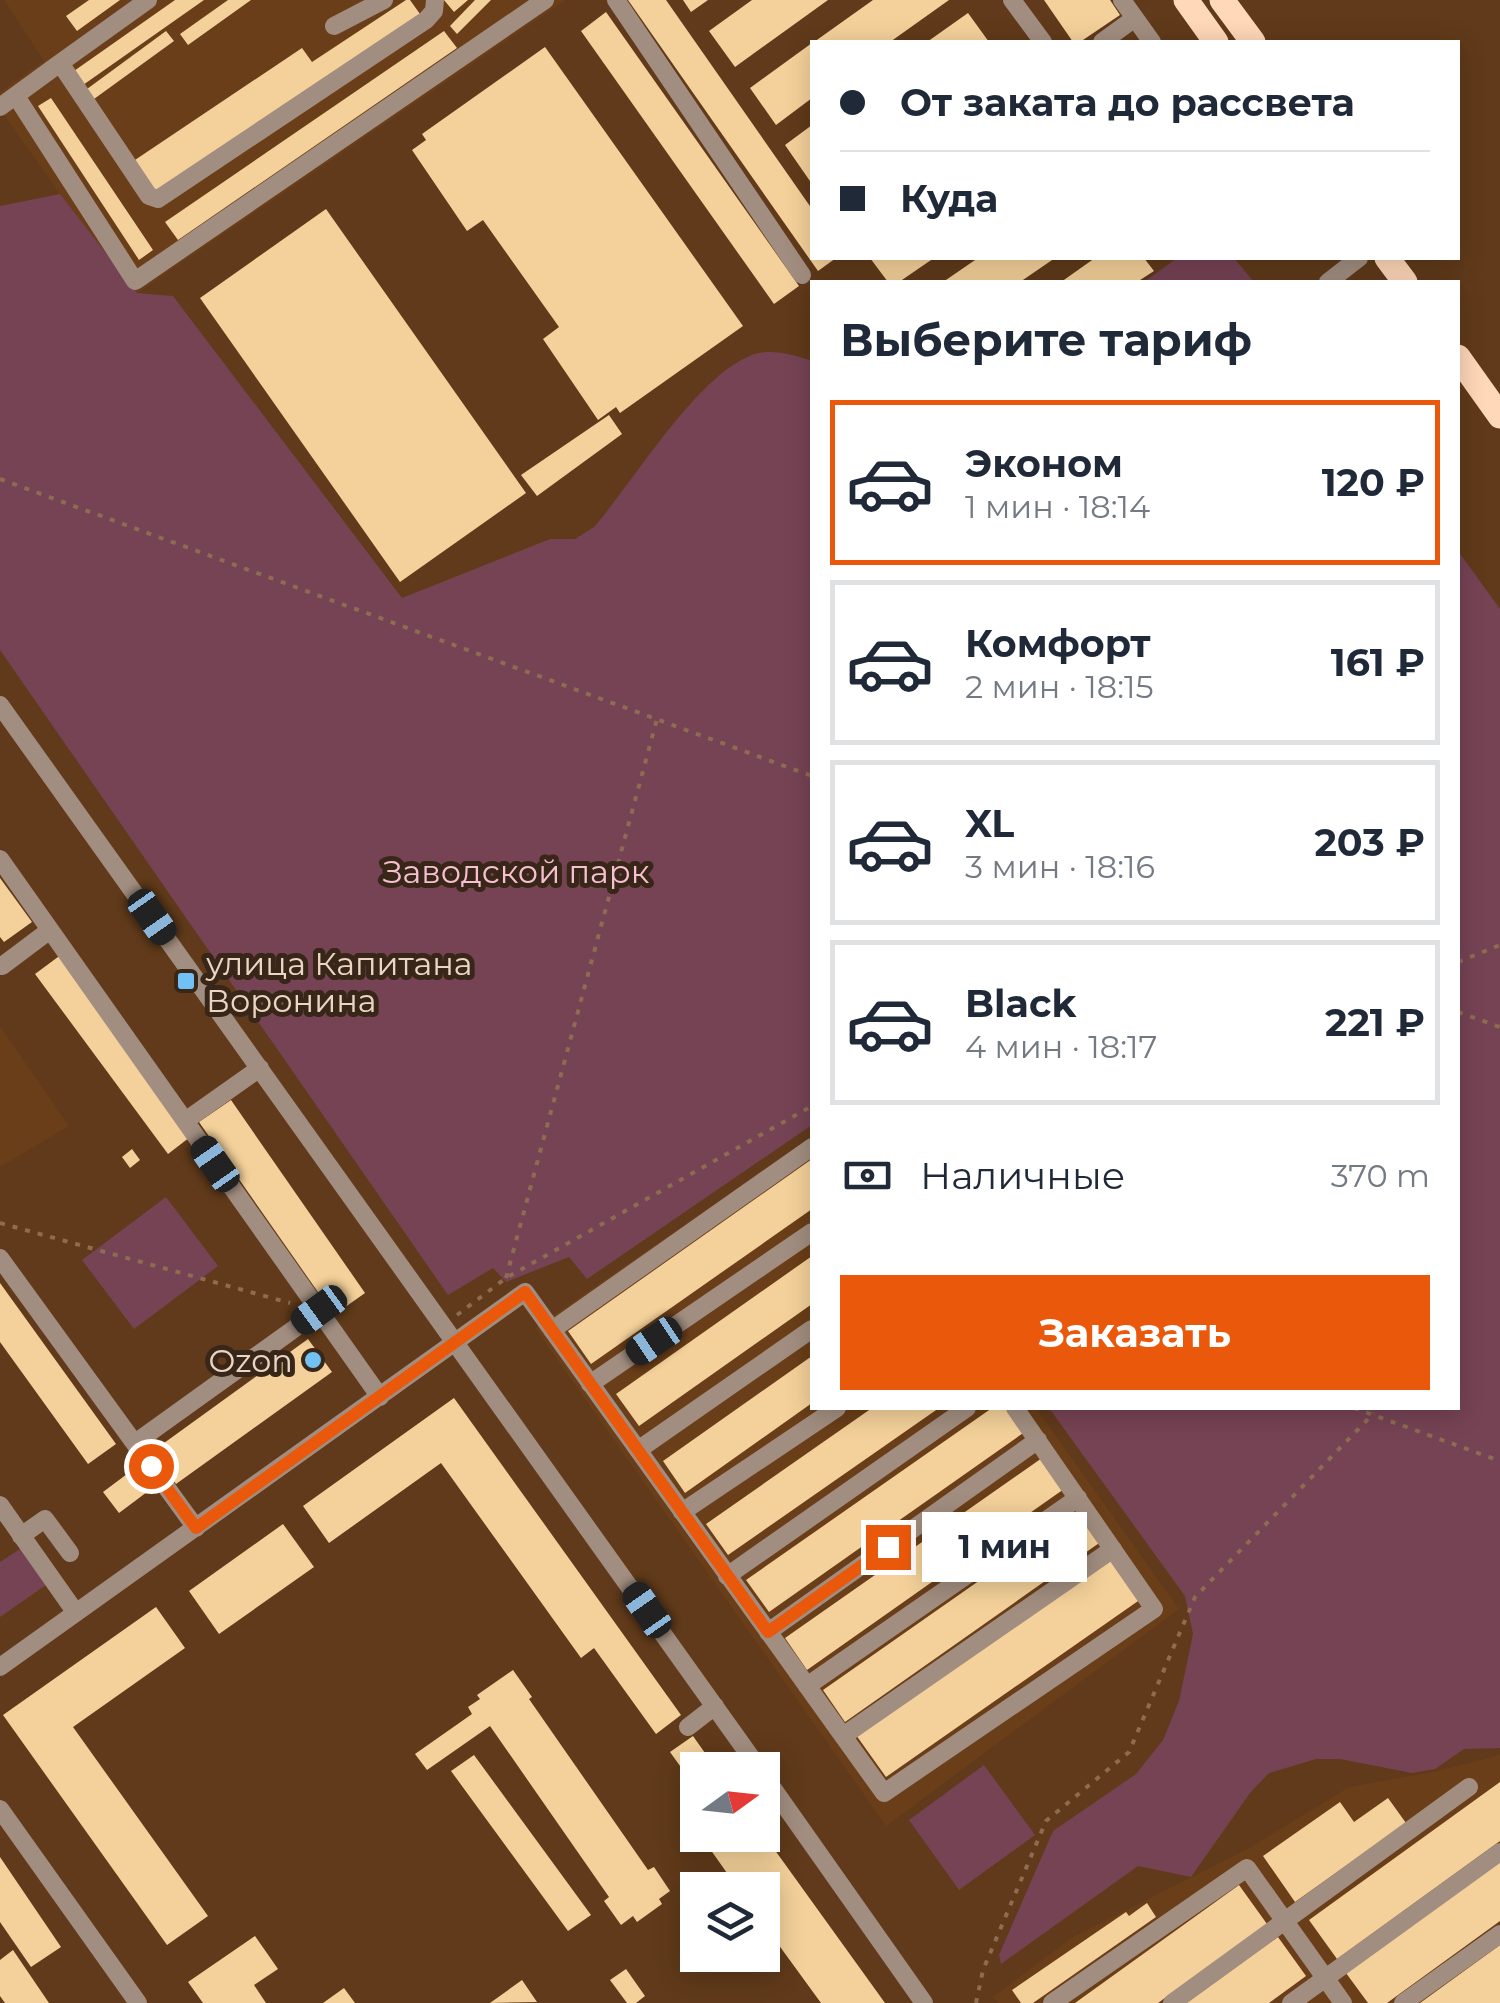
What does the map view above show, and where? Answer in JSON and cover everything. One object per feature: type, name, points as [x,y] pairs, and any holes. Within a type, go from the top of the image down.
[{"type":"main road","points":[[1186,0],[1215,40]]},
{"type":"main road","points":[[1222,0],[1252,40]]},
{"type":"main road","points":[[1460,360],[1500,416]]},
{"type":"street","points":[[148,0],[8,101],[135,280],[545,0]]},
{"type":"street","points":[[334,26],[384,0]]},
{"type":"street","points":[[60,63],[149,196],[158,199],[426,20],[434,10],[435,0]]},
{"type":"street","points":[[616,0],[802,275]]},
{"type":"street","points":[[1012,0],[1042,40]]},
{"type":"street","points":[[1122,0],[1151,40]]},
{"type":"street","points":[[1105,40],[1135,18]]},
{"type":"street","points":[[1331,280],[1356,260]]},
{"type":"street","points":[[0,704],[747,1752]]},
{"type":"street","points":[[0,859],[380,1397]]},
{"type":"street","points":[[2,966],[50,930]]},
{"type":"street","points":[[185,1121],[260,1068]]},
{"type":"street","points":[[552,1330],[810,1149]]},
{"type":"street","points":[[590,1384],[810,1233]]},
{"type":"street","points":[[0,1258],[196,1528]]},
{"type":"street","points":[[0,1667],[525,1292],[884,1794],[1154,1608],[1016,1410]]},
{"type":"street","points":[[135,1443],[319,1310]]},
{"type":"street","points":[[638,1450],[810,1331]]},
{"type":"street","points":[[682,1512],[835,1410]]},
{"type":"street","points":[[728,1576],[964,1410]]},
{"type":"street","points":[[768,1632],[1038,1440]]},
{"type":"street","points":[[807,1686],[1078,1498]]},
{"type":"street","points":[[0,1505],[76,1613]]},
{"type":"street","points":[[21,1536],[45,1519],[70,1553]]},
{"type":"street","points":[[842,1736],[1114,1549]]},
{"type":"street","points":[[688,1726],[716,1706]]},
{"type":"street","points":[[1172,2003],[1469,1787]]},
{"type":"street","points":[[780,1799],[924,2003]]},
{"type":"street","points":[[0,1809],[138,2003]]},
{"type":"street","points":[[1291,2003],[1500,1852]]},
{"type":"street","points":[[1052,2003],[1247,1868],[1343,2003]]},
{"type":"street","points":[[1402,2003],[1500,1934]]},
{"type":"path","points":[[0,479],[810,775]]},
{"type":"path","points":[[506,1278],[656,719]]},
{"type":"path","points":[[1460,961],[1500,945]]},
{"type":"path","points":[[1460,1013],[1500,1026]]},
{"type":"path","points":[[457,1315],[506,1278],[810,1107]]},
{"type":"path","points":[[0,1223],[319,1310]]},
{"type":"path","points":[[1362,1410],[1500,1461]]},
{"type":"path","points":[[976,2003],[983,1970],[1046,1822],[1128,1752],[1195,1597],[1374,1413]]},
{"type":"shaded area","points":[[4,0],[566,0],[137,293],[0,109],[0,92],[44,61]]},
{"type":"shaded area","points":[[0,1026],[69,1126],[0,1167]]},
{"type":"shaded area","points":[[810,1137],[810,1410],[1037,1410],[1179,1609],[886,1826],[535,1328]]},
{"type":"shaded area","points":[[1500,1755],[1500,2003],[998,2003],[993,1997],[1071,1938],[1249,1848],[1349,1787]]},
{"type":"green space","name":"Заводской парк","points":[[60,194],[137,293],[173,296],[402,598],[550,539],[575,539],[594,527],[688,406],[731,366],[767,352],[810,360],[810,1126],[587,1279],[569,1257],[506,1282],[493,1268],[448,1295],[0,650],[0,206]]},
{"type":"green space","points":[[1174,260],[1236,260],[1252,280],[1147,280]]},
{"type":"green space","points":[[1460,554],[1500,609],[1500,1748],[1464,1749],[1435,1769],[1412,1773],[1340,1759],[1316,1759],[1269,1773],[1250,1793],[1191,1877],[1138,1866],[1001,1964],[999,1955],[1053,1831],[1136,1774],[1163,1740],[1179,1701],[1193,1634],[1185,1596],[1050,1410],[1460,1410]]},
{"type":"green space","points":[[166,1197],[218,1266],[134,1329],[82,1260]]},
{"type":"green space","points":[[20,1549],[46,1585],[0,1617],[0,1562]]},
{"type":"green space","points":[[984,1765],[1035,1835],[959,1890],[909,1820]]},
{"type":"building","points":[[89,0],[120,0],[77,31],[66,16]]},
{"type":"building","points":[[175,0],[204,0],[83,85],[74,71]]},
{"type":"building","points":[[228,0],[251,0],[188,45],[180,34]]},
{"type":"building","points":[[406,0],[420,14],[153,193],[132,162],[302,48],[312,62]]},
{"type":"building","points":[[444,0],[468,0],[454,12]]},
{"type":"building","points":[[475,0],[491,0],[457,34],[450,26]]},
{"type":"building","points":[[628,0],[666,0],[810,206],[810,260]]},
{"type":"building","points":[[683,0],[708,0],[691,12]]},
{"type":"building","points":[[752,0],[828,0],[735,67],[709,31]]},
{"type":"building","points":[[873,0],[949,0],[893,40],[817,40]]},
{"type":"building","points":[[1044,0],[1110,0],[1120,15],[1083,40],[1072,40]]},
{"type":"building","points":[[606,12],[799,286],[774,304],[581,31]]},
{"type":"building","points":[[968,13],[988,40],[930,40]]},
{"type":"building","points":[[166,31],[174,41],[94,99],[87,89]]},
{"type":"building","points":[[444,31],[457,48],[178,240],[165,222]]},
{"type":"building","points":[[810,44],[810,100],[776,125],[750,88]]},
{"type":"building","points":[[545,47],[743,326],[620,413],[616,407],[598,420],[543,339],[559,327],[483,220],[467,231],[412,150],[426,140],[422,134]]},
{"type":"building","points":[[51,98],[153,250],[139,260],[38,106]]},
{"type":"building","points":[[810,126],[810,181],[785,145]]},
{"type":"building","points":[[326,209],[526,493],[400,582],[200,298]]},
{"type":"building","points":[[810,260],[833,260],[818,271]]},
{"type":"building","points":[[872,260],[931,260],[902,280],[886,280]]},
{"type":"building","points":[[975,260],[1052,260],[1023,280],[946,280]]},
{"type":"building","points":[[1092,260],[1146,260],[1154,271],[1140,280],[1064,280]]},
{"type":"building","points":[[609,415],[622,434],[537,496],[521,475]]},
{"type":"building","points":[[0,878],[32,922],[4,942],[0,937]]},
{"type":"building","points":[[62,954],[194,1134],[168,1154],[35,974]]},
{"type":"building","points":[[231,1100],[365,1293],[334,1315],[199,1122]]},
{"type":"building","points":[[132,1149],[140,1160],[130,1168],[122,1157]]},
{"type":"building","points":[[810,1160],[810,1210],[591,1364],[568,1331]]},
{"type":"building","points":[[810,1257],[810,1305],[639,1426],[616,1394]]},
{"type":"building","points":[[0,1283],[116,1444],[88,1464],[0,1342]]},
{"type":"building","points":[[308,1339],[332,1372],[176,1484],[153,1451]]},
{"type":"building","points":[[810,1357],[810,1404],[685,1493],[663,1461]]},
{"type":"building","points":[[454,1398],[681,1715],[656,1734],[594,1648],[581,1658],[441,1463],[329,1543],[303,1506]]},
{"type":"building","points":[[869,1410],[936,1410],[728,1555],[706,1524]]},
{"type":"building","points":[[989,1410],[1010,1410],[1026,1431],[769,1612],[746,1580]]},
{"type":"building","points":[[1042,1458],[1064,1489],[807,1670],[785,1638]]},
{"type":"building","points":[[139,1465],[155,1486],[119,1513],[103,1492]]},
{"type":"building","points":[[1080,1510],[1102,1541],[845,1722],[823,1690]]},
{"type":"building","points":[[283,1524],[314,1567],[219,1634],[189,1591]]},
{"type":"building","points":[[1113,1558],[1141,1599],[886,1777],[856,1735]]},
{"type":"building","points":[[156,1607],[185,1648],[73,1727],[208,1916],[167,1945],[3,1715]]},
{"type":"building","points":[[513,1670],[648,1870],[654,1867],[670,1891],[659,1899],[662,1904],[637,1922],[633,1916],[621,1925],[604,1901],[609,1897],[490,1726],[427,1770],[415,1754],[472,1714],[468,1707],[480,1699],[477,1695]]},
{"type":"building","points":[[693,1736],[704,1752],[680,1752],[680,1766],[670,1752]]},
{"type":"building","points":[[474,1755],[591,1915],[568,1931],[451,1771]]},
{"type":"building","points":[[1500,1782],[1500,1841],[1337,1959],[1309,1920]]},
{"type":"building","points":[[1388,1798],[1406,1823],[1295,1902],[1263,1856],[1340,1802],[1354,1822]]},
{"type":"building","points":[[712,1852],[776,1852],[885,2003],[821,2003],[780,1947],[780,1872],[726,1872]]},
{"type":"building","points":[[0,1857],[61,1947],[31,1967],[0,1922]]},
{"type":"building","points":[[1500,1861],[1500,1921],[1387,2003],[1368,2003],[1346,1973]]},
{"type":"building","points":[[1239,1885],[1267,1924],[1158,2003],[1075,2003]]},
{"type":"building","points":[[1147,1903],[1156,1917],[1033,2003],[1021,2003],[1012,1990],[1126,1912],[1129,1916]]},
{"type":"building","points":[[255,1936],[278,1969],[254,1985],[266,2003],[203,2003],[188,1982]]},
{"type":"building","points":[[1278,1937],[1306,1976],[1269,2003],[1186,2003]]},
{"type":"building","points":[[1500,1945],[1500,2003],[1420,2003]]},
{"type":"building","points":[[13,1950],[49,2003],[5,2003],[0,1996],[0,1960]]},
{"type":"building","points":[[626,1969],[645,1996],[636,2003],[627,2003],[610,1980]]},
{"type":"building","points":[[522,1980],[537,2002],[490,2003]]},
{"type":"building","points":[[344,1988],[355,2003],[323,2003]]},
{"type":"place","name":"улица Капитана Воронина","points":[[186,981]]},
{"type":"place","name":"Ozon","points":[[313,1360]]},
{"type":"route","points":[[151,1466],[196,1528],[525,1292],[768,1632],[888,1547]]}]
